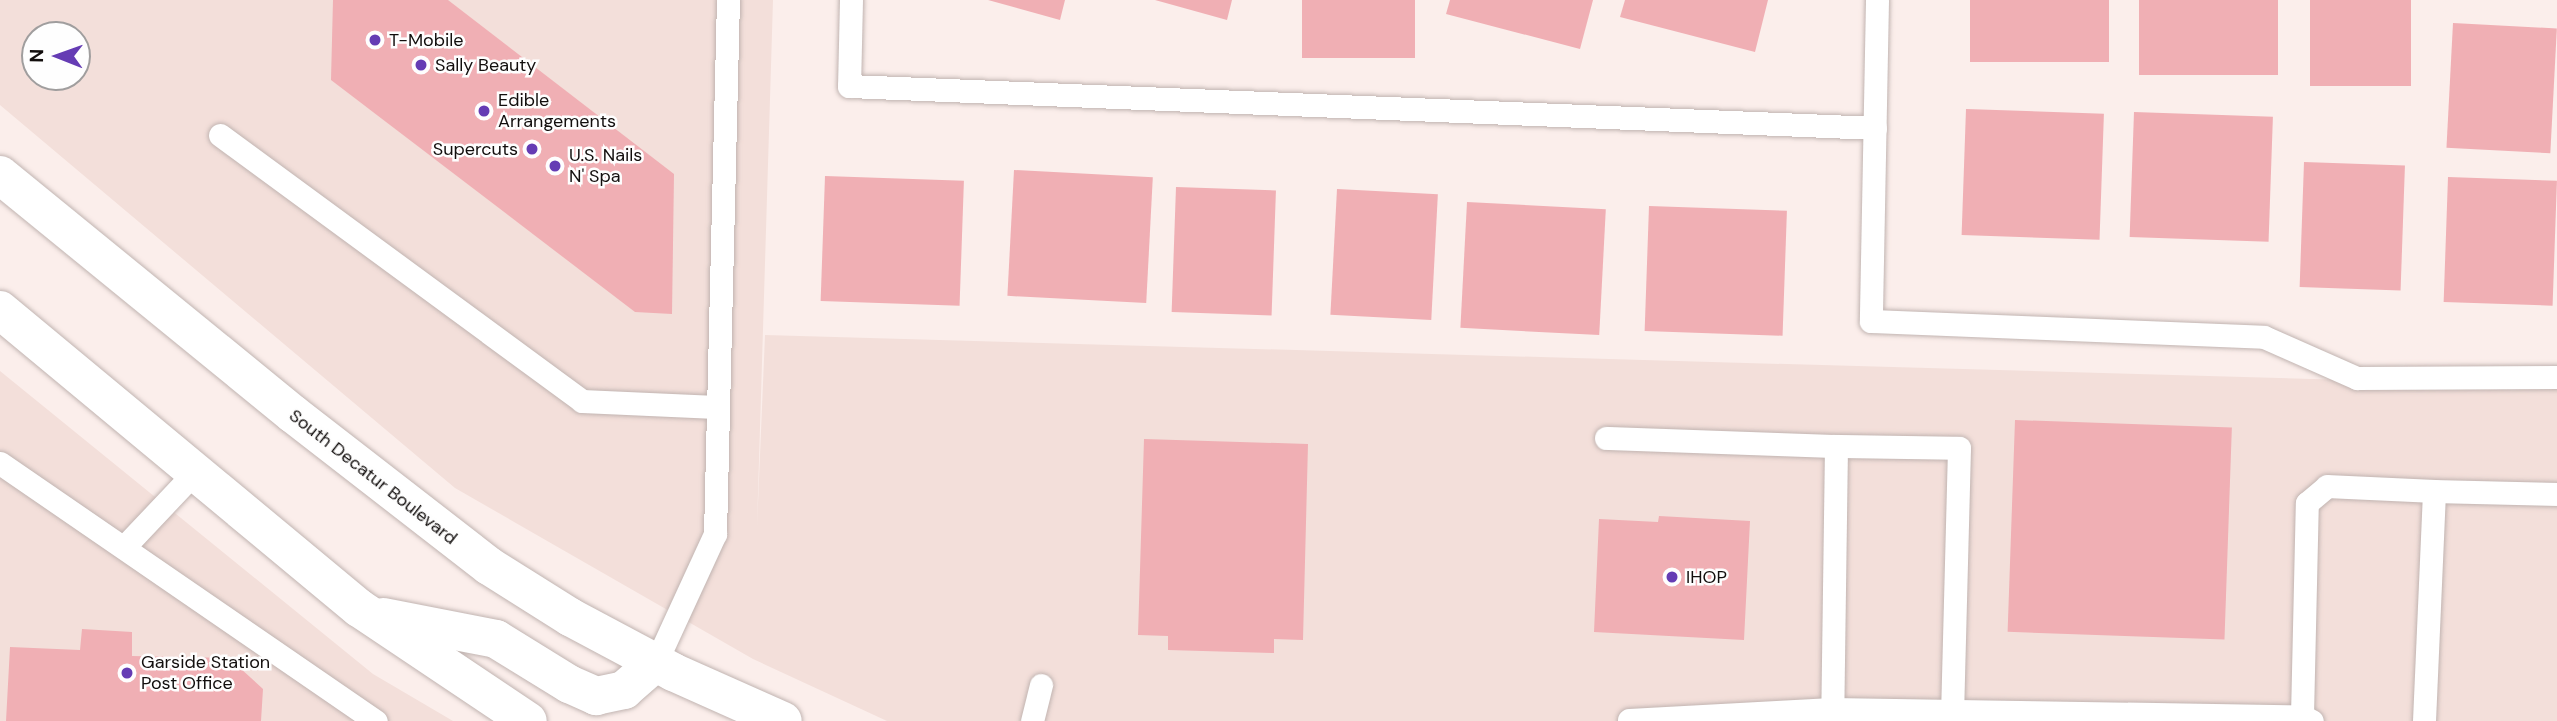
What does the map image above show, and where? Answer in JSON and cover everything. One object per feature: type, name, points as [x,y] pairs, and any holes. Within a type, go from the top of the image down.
[{"type":"main road","name":"South Decatur Boulevard","points":[[0,175],[303,422],[489,566],[570,617],[656,662],[783,721]]},
{"type":"main road","points":[[0,310],[367,614],[528,721]]},
{"type":"main road","points":[[367,614],[496,639],[569,684],[596,696],[624,690],[656,662]]},
{"type":"lane","points":[[656,662],[715,534],[728,0]]},
{"type":"lane","points":[[851,0],[849,86],[1875,128]]},
{"type":"lane","points":[[1877,0],[1871,321],[2264,337],[2357,377],[2557,377]]},
{"type":"lane","points":[[220,135],[582,401],[716,407]]},
{"type":"lane","points":[[1606,438],[1959,448],[1952,712]]},
{"type":"lane","points":[[1832,715],[1836,446]]},
{"type":"lane","points":[[0,463],[376,721]]},
{"type":"lane","points":[[125,547],[196,471]]},
{"type":"lane","points":[[1629,720],[1952,712],[2307,718],[2307,503],[2327,486],[2557,494]]},
{"type":"lane","points":[[2424,721],[2434,491]]},
{"type":"lane","points":[[1032,721],[1041,685]]},
{"type":"shaded area","points":[[0,0],[773,0],[757,527],[765,335],[2557,386],[2557,721],[887,721],[753,659],[455,488],[0,105]]},
{"type":"shaded area","points":[[0,371],[373,674],[453,721],[0,721]]},
{"type":"building","points":[[333,0],[448,0],[674,174],[672,314],[635,312],[331,80]]},
{"type":"building","points":[[988,0],[1065,0],[1060,20]]},
{"type":"building","points":[[1155,0],[1232,0],[1227,20]]},
{"type":"building","points":[[1302,0],[1415,0],[1415,58],[1302,58]]},
{"type":"building","points":[[1450,0],[1593,0],[1580,49],[1446,14]]},
{"type":"building","points":[[1625,0],[1768,0],[1755,52],[1620,17]]},
{"type":"building","points":[[1970,0],[2109,0],[2109,62],[1970,62]]},
{"type":"building","points":[[2139,0],[2278,0],[2278,75],[2139,75]]},
{"type":"building","points":[[2310,0],[2411,0],[2411,86],[2310,86]]},
{"type":"building","points":[[2453,23],[2557,28],[2550,153],[2446,148]]},
{"type":"building","points":[[1966,109],[2104,114],[2100,240],[1962,235]]},
{"type":"building","points":[[2134,112],[2273,117],[2269,242],[2130,237]]},
{"type":"building","points":[[2304,162],[2405,166],[2401,290],[2300,287]]},
{"type":"building","points":[[1014,170],[1153,177],[1146,303],[1007,296]]},
{"type":"building","points":[[825,176],[964,181],[960,306],[821,301]]},
{"type":"building","points":[[2448,177],[2557,181],[2553,306],[2444,302]]},
{"type":"building","points":[[1176,187],[1276,190],[1272,315],[1172,312]]},
{"type":"building","points":[[1337,189],[1438,194],[1431,320],[1330,315]]},
{"type":"building","points":[[1467,202],[1606,209],[1599,335],[1460,328]]},
{"type":"building","points":[[1649,206],[1787,211],[1783,336],[1645,331]]},
{"type":"building","points":[[2015,420],[2232,428],[2224,639],[2008,632]]},
{"type":"building","points":[[1144,439],[1308,444],[1303,640],[1274,639],[1274,653],[1168,650],[1168,636],[1138,635]]},
{"type":"building","name":"IHOP","points":[[1659,516],[1750,521],[1744,640],[1594,632],[1599,519],[1658,522]]},
{"type":"building","name":"Garside Station Post Office","points":[[82,629],[132,632],[132,656],[229,658],[263,689],[261,721],[6,721],[10,647],[80,650]]},
{"type":"place","name":"T-Mobile","points":[[375,40]]},
{"type":"place","name":"Sally Beauty","points":[[421,65]]},
{"type":"place","name":"Edible Arrangements","points":[[484,111]]},
{"type":"place","name":"Supercuts","points":[[532,149]]},
{"type":"place","name":"U.S. Nails N' Spa","points":[[555,166]]},
{"type":"place","name":"IHOP","points":[[1672,577]]},
{"type":"place","name":"Garside Station Post Office","points":[[127,673]]}]
